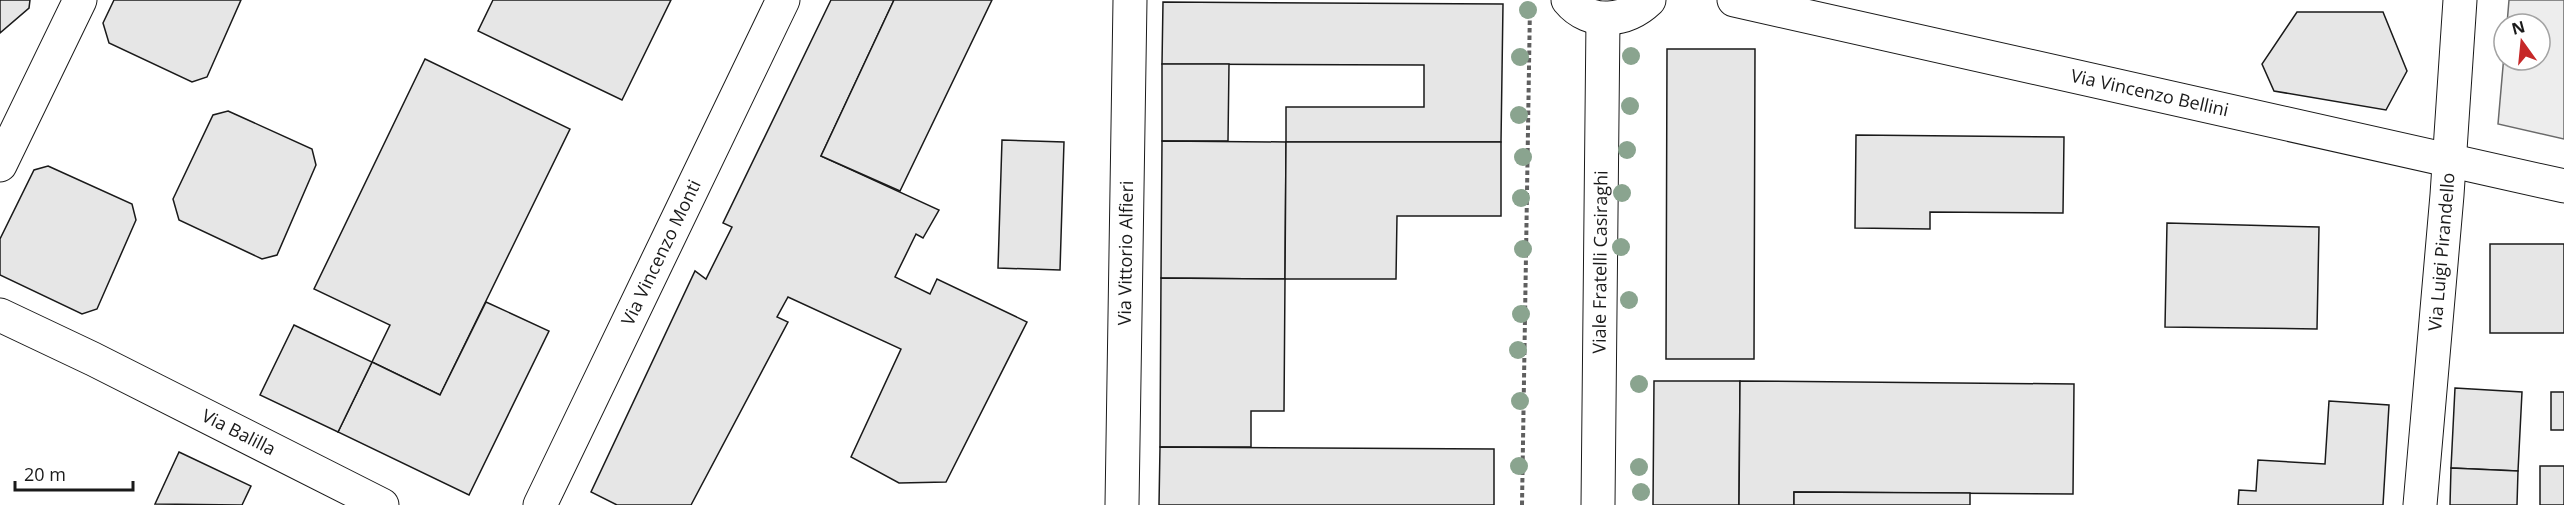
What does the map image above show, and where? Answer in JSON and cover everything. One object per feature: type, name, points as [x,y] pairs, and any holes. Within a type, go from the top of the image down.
[{"type":"street","points":[[0,165],[80,0]]},
{"type":"street","name":"Via Vincenzo Monti","points":[[540,505],[783,0]]},
{"type":"street","name":"Via Vittorio Alfieri","points":[[1122,505],[1130,0]]},
{"type":"street","points":[[1568,0],[1586,14],[1603,19],[1620,18],[1635,11],[1649,0]]},
{"type":"street","name":"Via Vincenzo Bellini","points":[[1734,0],[2564,186]]},
{"type":"street","name":"Via Luigi Pirandello","points":[[2420,505],[2460,0]]},
{"type":"street","name":"Viale Fratelli Casiraghi","points":[[1598,505],[1603,19]]},
{"type":"street","name":"Via Balilla","points":[[0,315],[93,359],[382,505]]},
{"type":"path","points":[[1522,505],[1530,0]]},
{"type":"shaded area","points":[[2509,0],[2564,0],[2564,139],[2498,124],[2503,72],[2552,72],[2552,12],[2508,12]]},
{"type":"building","points":[[0,0],[30,0],[29,8],[0,33]]},
{"type":"building","points":[[114,0],[241,0],[207,77],[192,82],[109,43],[103,23]]},
{"type":"building","points":[[493,0],[671,0],[622,100],[478,31]]},
{"type":"building","points":[[831,0],[894,0],[821,156],[939,210],[923,238],[916,234],[895,277],[930,294],[937,279],[1027,322],[946,482],[899,483],[851,457],[901,349],[788,297],[777,317],[788,322],[691,505],[617,505],[591,492],[695,271],[706,279],[732,227],[723,223]]},
{"type":"building","points":[[894,0],[992,0],[900,191],[821,156]]},
{"type":"building","points":[[1163,2],[1503,4],[1501,142],[1286,142],[1286,107],[1424,107],[1424,65],[1162,64]]},
{"type":"building","points":[[2297,12],[2383,12],[2407,71],[2386,110],[2274,91],[2262,64]]},
{"type":"building","points":[[1667,49],[1755,49],[1754,359],[1666,359]]},
{"type":"building","points":[[425,59],[570,129],[440,395],[372,362],[390,325],[314,289]]},
{"type":"building","points":[[1162,64],[1229,64],[1228,141],[1162,141]]},
{"type":"building","points":[[228,111],[312,149],[316,165],[277,255],[262,259],[179,220],[173,199],[213,115]]},
{"type":"building","points":[[1856,135],[2064,137],[2063,213],[1930,212],[1930,229],[1855,228]]},
{"type":"building","points":[[1002,140],[1064,142],[1060,270],[998,268]]},
{"type":"building","points":[[1162,141],[1286,142],[1285,279],[1161,278]]},
{"type":"building","points":[[1286,142],[1501,142],[1501,216],[1397,216],[1396,279],[1285,279]]},
{"type":"building","points":[[48,166],[132,204],[136,220],[97,309],[82,314],[0,275],[0,239],[34,170]]},
{"type":"building","points":[[2167,223],[2319,227],[2317,329],[2165,327]]},
{"type":"building","points":[[2490,244],[2564,244],[2564,333],[2490,333]]},
{"type":"building","points":[[1161,278],[1285,279],[1284,411],[1251,411],[1251,447],[1160,447]]},
{"type":"building","points":[[486,302],[549,331],[469,495],[338,432],[372,362],[440,395]]},
{"type":"building","points":[[294,325],[372,362],[338,432],[260,395]]},
{"type":"building","points":[[1654,381],[1740,381],[1739,505],[1653,505]]},
{"type":"building","points":[[1740,381],[2074,384],[2073,494],[1794,492],[1794,505],[1739,505]]},
{"type":"building","points":[[2455,388],[2522,392],[2518,471],[2451,468]]},
{"type":"building","points":[[2551,392],[2564,392],[2564,430],[2551,430]]},
{"type":"building","points":[[2329,401],[2389,405],[2383,505],[2238,505],[2239,490],[2256,491],[2258,460],[2325,464]]},
{"type":"building","points":[[1160,447],[1494,449],[1494,505],[1159,505]]},
{"type":"building","points":[[179,452],[251,486],[242,505],[155,504]]},
{"type":"building","points":[[2540,466],[2564,466],[2564,505],[2540,505]]},
{"type":"building","points":[[2451,468],[2518,471],[2517,505],[2450,505]]},
{"type":"building","points":[[1794,492],[1970,493],[1970,505],[1794,505]]}]
